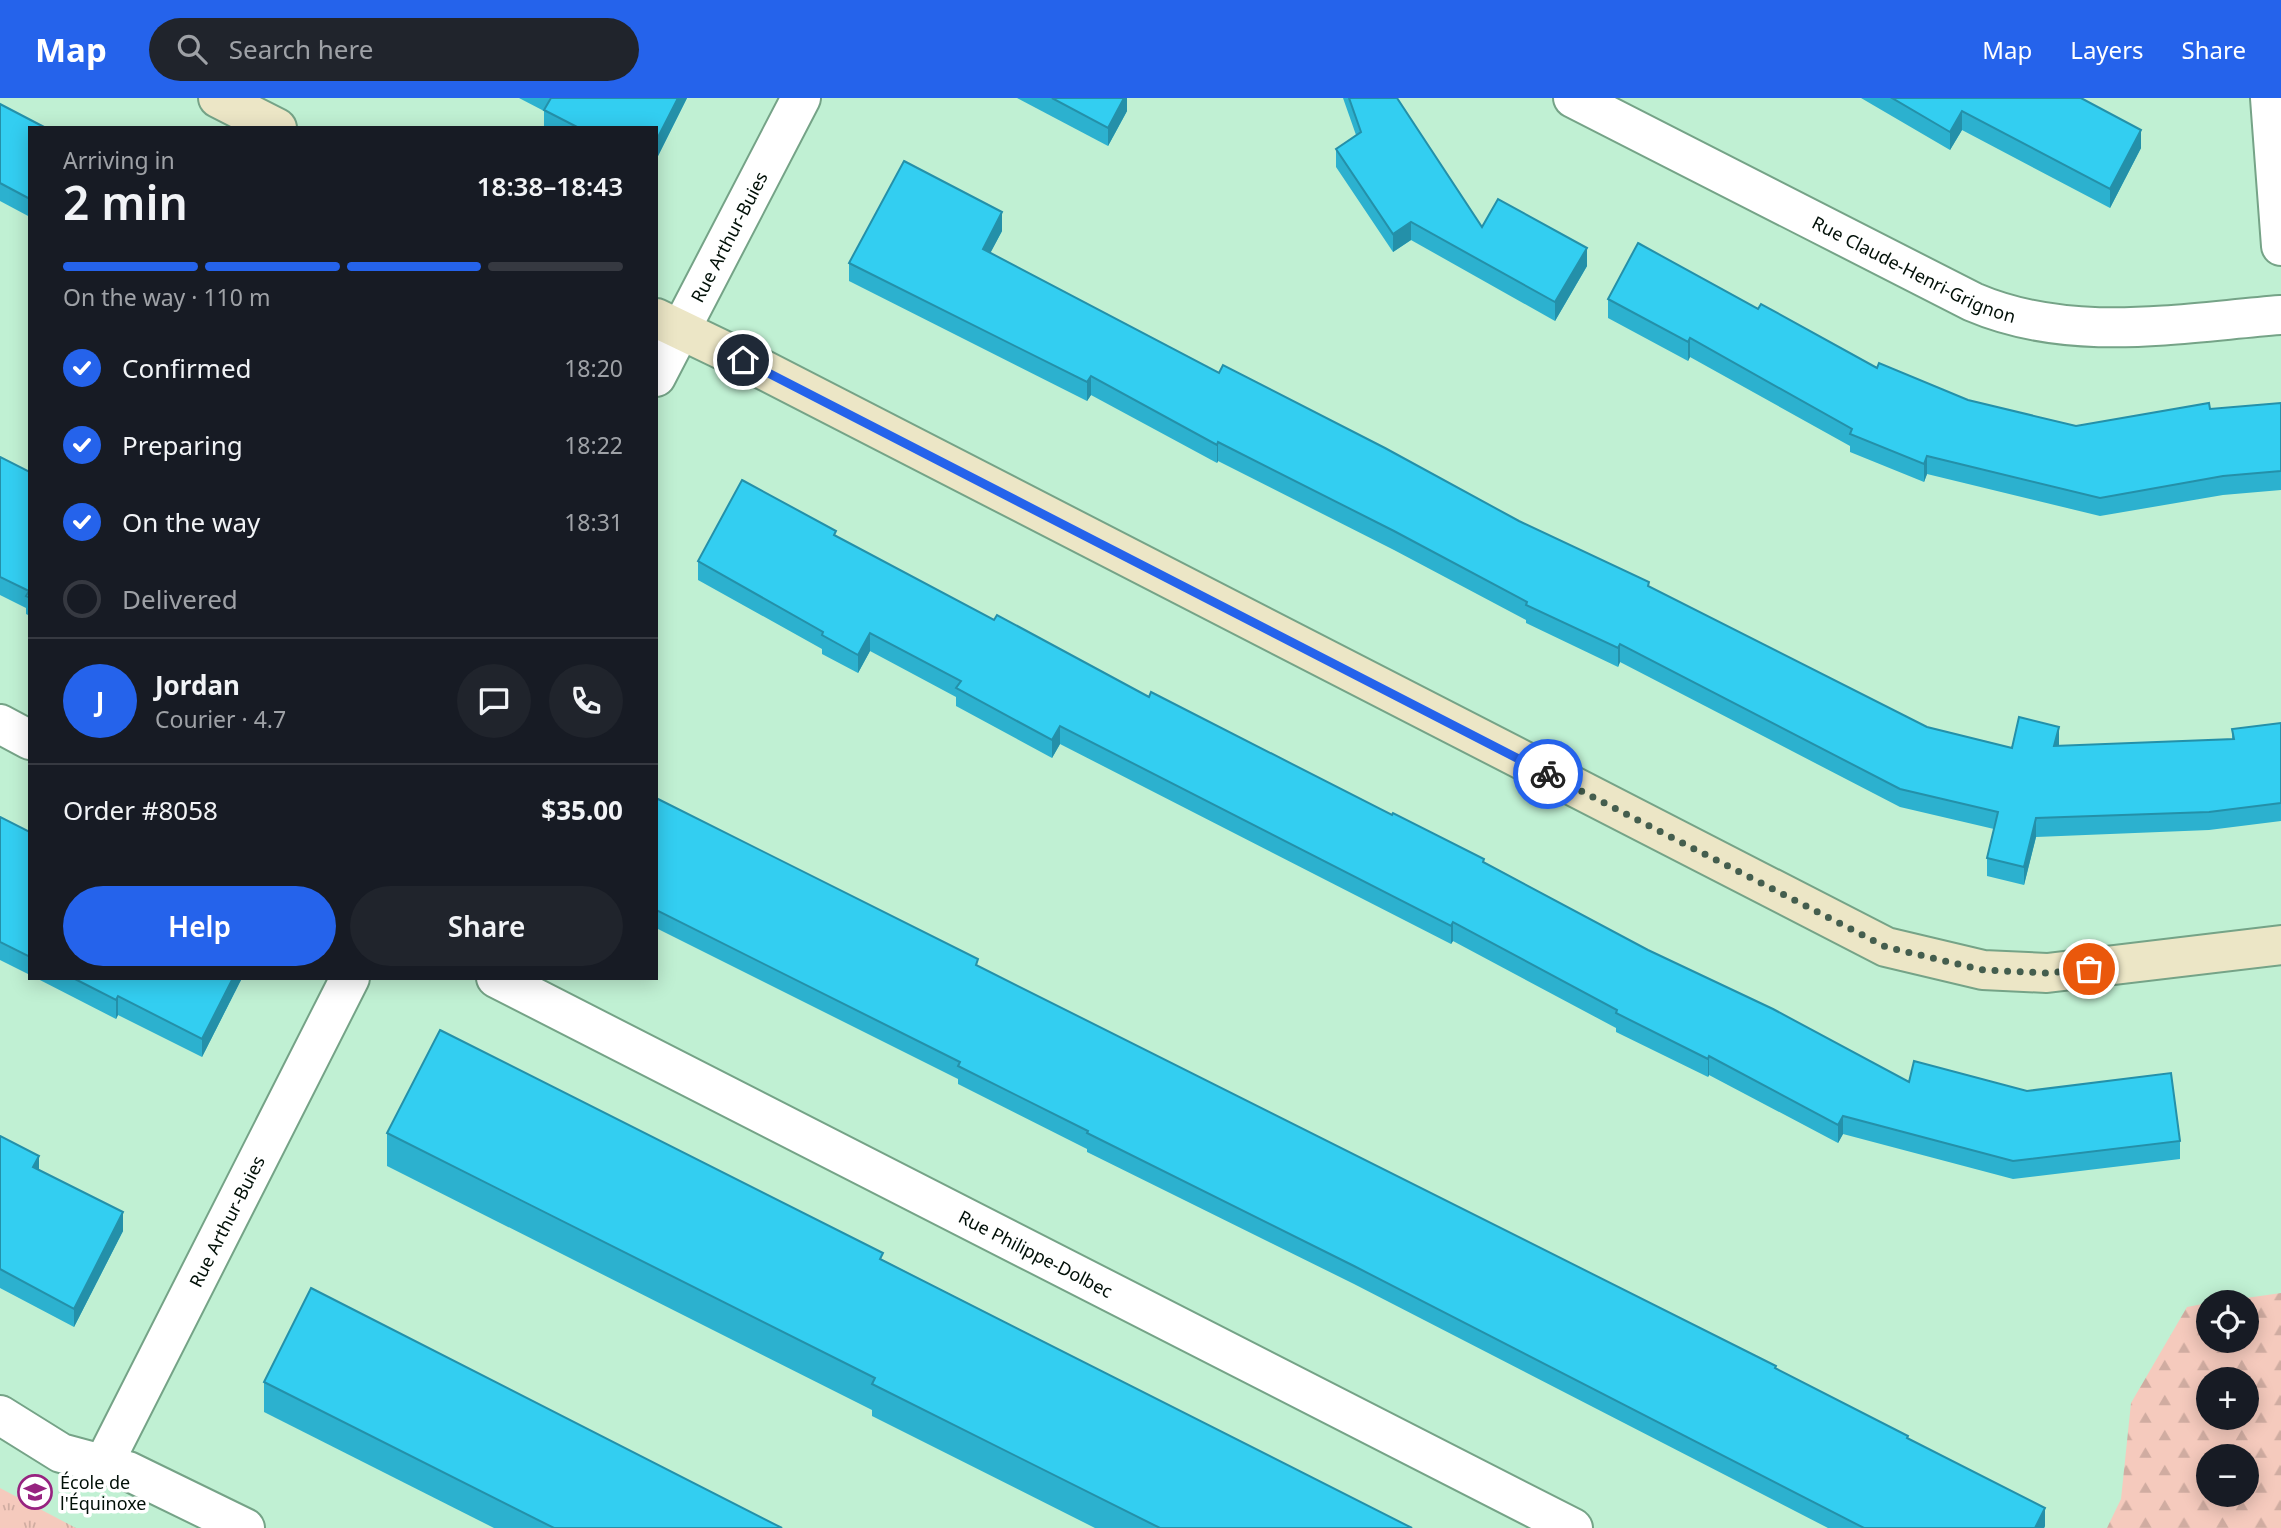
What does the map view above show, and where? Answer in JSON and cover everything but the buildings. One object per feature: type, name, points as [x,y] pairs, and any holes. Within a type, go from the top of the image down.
[{"type":"street","points":[[218,98],[273,126]]},
{"type":"street","name":"Rue Arthur-Buies","points":[[658,369],[669,324],[801,98]]},
{"type":"street","name":"Rue Claude-Henri-Grignon","points":[[1573,98],[1973,302],[2018,319],[2060,326],[2117,327],[2281,315]]},
{"type":"street","points":[[2270,98],[2281,246]]},
{"type":"street","points":[[669,324],[1886,947],[1973,968],[2046,973],[2281,945]]},
{"type":"street","points":[[0,724],[28,739]]},
{"type":"street","name":"Rue Arthur-Buies","points":[[104,1463],[349,980]]},
{"type":"street","name":"Rue Philippe-Dolbec","points":[[500,980],[1573,1528]]},
{"type":"street","points":[[0,1415],[39,1442],[61,1452],[104,1463],[170,1489],[245,1528]]},
{"type":"green space","points":[[2281,1293],[2281,1528],[2107,1528],[2121,1499],[2131,1403],[2187,1307],[2196,1305],[2196,1353],[2259,1353],[2259,1296]]},
{"type":"green space","points":[[0,1488],[76,1528],[0,1528]]},
{"type":"way so far","points":[[1548,774],[1886,947],[1983,970],[2046,973],[2089,969]]},
{"type":"place","name":"École de l'Équinoxe","points":[[35,1492]]},
{"type":"route","points":[[743,360],[1548,774]]}]
